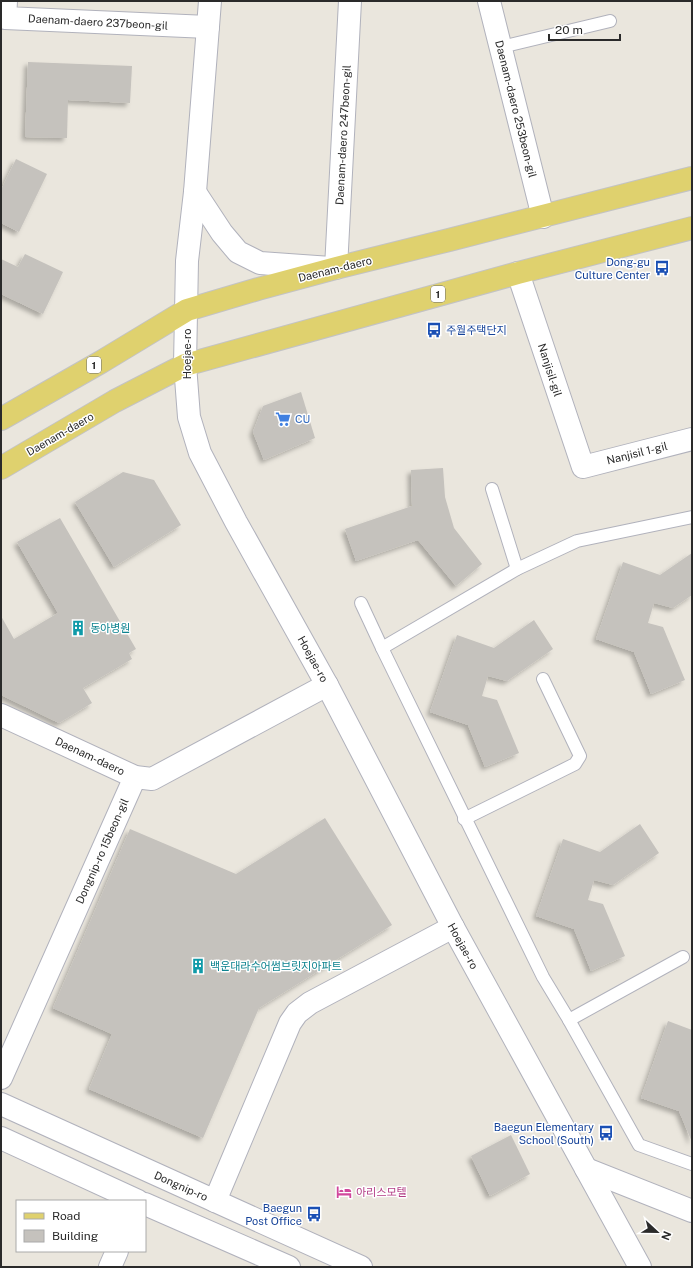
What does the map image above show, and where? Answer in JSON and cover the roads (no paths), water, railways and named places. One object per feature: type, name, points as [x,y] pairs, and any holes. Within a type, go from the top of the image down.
[{"type":"main road","name":"Daenam-daero","points":[[1,419],[101,362],[187,310],[258,288],[692,178]]},
{"type":"main road","name":"Daenam-daero","points":[[1,468],[115,402],[185,365],[518,273],[692,228]]},
{"type":"street","name":"Daenam-daero 237beon-gil","points":[[6,1],[5,18],[208,28]]},
{"type":"street","name":"Hoejae-ro","points":[[210,1],[195,192],[187,261],[185,365],[189,417],[200,453],[236,522],[327,685],[453,927],[640,1267]]},
{"type":"street","name":"Daenam-daero 247beon-gil","points":[[336,268],[350,1]]},
{"type":"street","name":"Daenam-daero 253beon-gil","points":[[489,1],[542,217]]},
{"type":"street","points":[[195,192],[222,233],[238,252],[260,263],[336,268]]},
{"type":"street","name":"Nanjisil-gil","points":[[518,273],[582,466]]},
{"type":"street","name":"Nanjisil 1-gil","points":[[582,466],[692,439]]},
{"type":"street","points":[[135,777],[152,779],[327,685]]},
{"type":"street","name":"Daenam-daero","points":[[1,715],[135,777]]},
{"type":"street","name":"Dongnip-ro 15beon-gil","points":[[1,1078],[135,777]]},
{"type":"street","points":[[215,1201],[290,1023],[297,1013],[310,1003],[453,927]]},
{"type":"street","name":"Dongnip-ro","points":[[1,1104],[361,1267]]},
{"type":"street","points":[[1,1138],[136,1200]]},
{"type":"street","points":[[586,1169],[692,1211]]},
{"type":"street","points":[[146,1204],[290,1267]]},
{"type":"street","points":[[110,1267],[116,1252]]},
{"type":"lane","points":[[501,48],[610,21]]},
{"type":"lane","points":[[492,489],[517,569]]},
{"type":"lane","points":[[382,648],[517,569],[577,541],[692,516]]},
{"type":"lane","points":[[360,603],[464,819],[543,977],[569,1020],[639,1145],[692,1164]]},
{"type":"lane","points":[[464,819],[575,764],[580,756],[544,679]]},
{"type":"lane","points":[[569,1020],[683,957]]},
{"type":"place","name":"Dong-gu Culture Center","points":[[662,268]]},
{"type":"place","name":"주월주택단지","points":[[434,330]]},
{"type":"place","name":"CU","points":[[283,419]]},
{"type":"place","name":"동아병원","points":[[78,628]]},
{"type":"place","name":"백운대라수어썸브릿지아파트","points":[[198,966]]},
{"type":"place","name":"Baegun Elementary School (South)","points":[[606,1133]]},
{"type":"place","name":"아리스모텔","points":[[344,1192]]},
{"type":"place","name":"Baegun Post Office","points":[[314,1214]]}]
